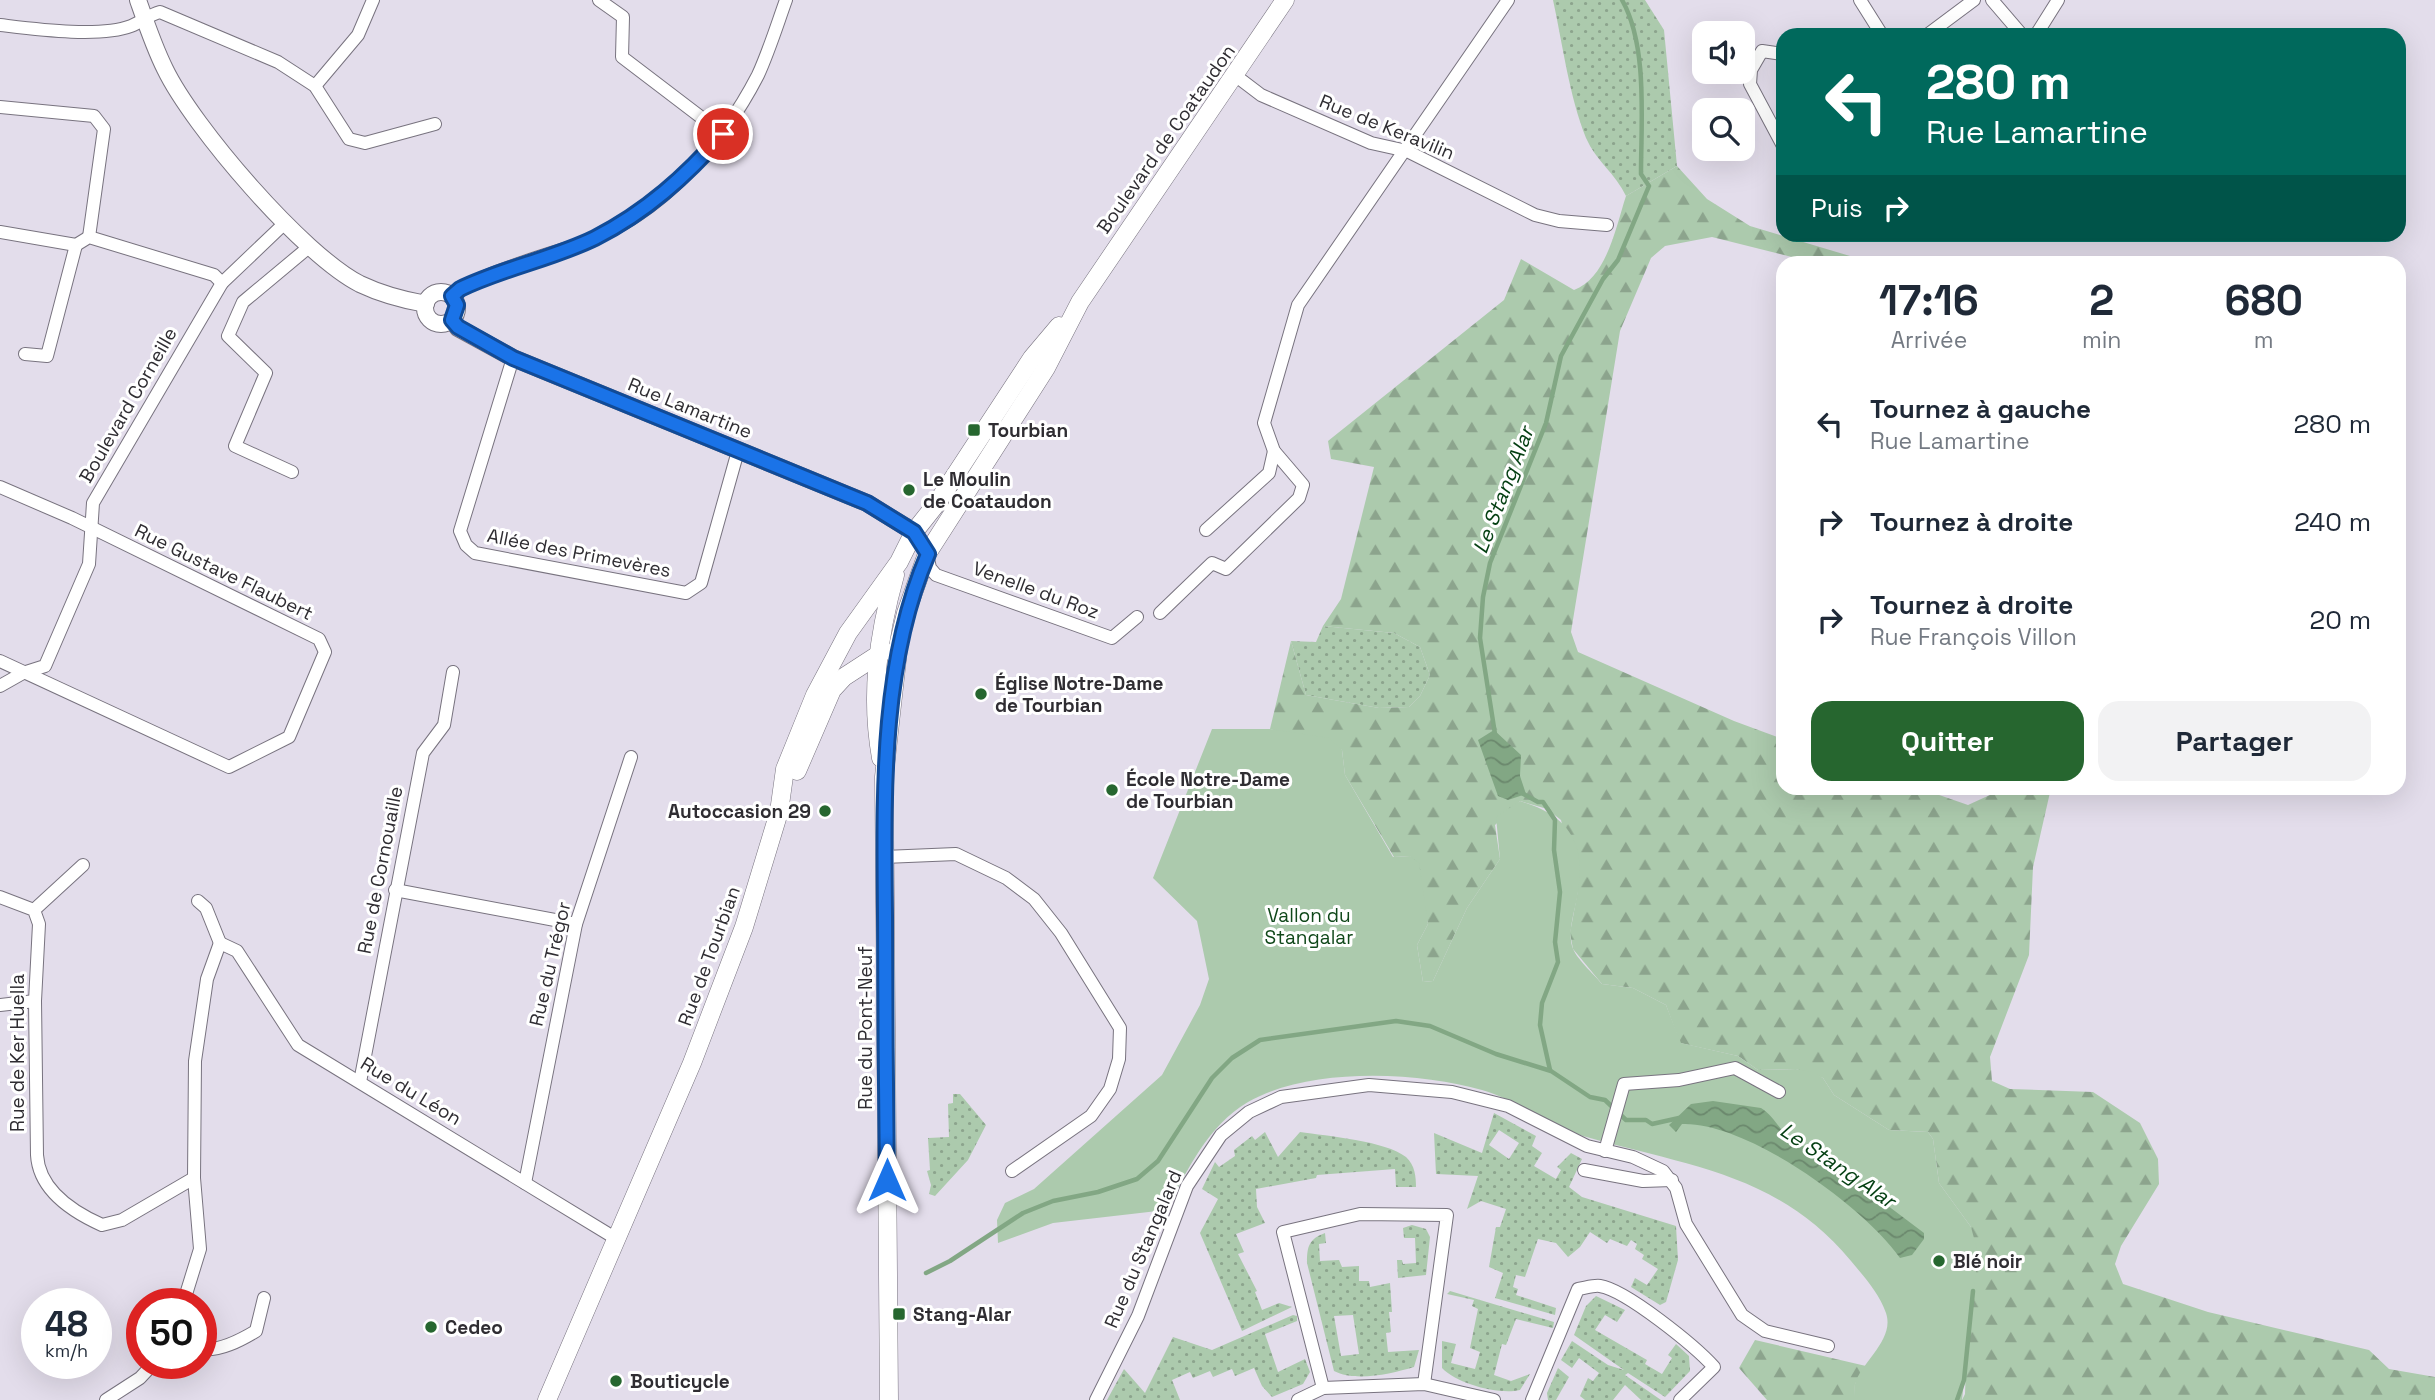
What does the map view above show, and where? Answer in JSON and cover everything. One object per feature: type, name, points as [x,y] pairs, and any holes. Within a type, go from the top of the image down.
[{"type":"main road","name":"Boulevard de Coataudon","points":[[914,532],[937,503],[1032,358],[1080,302],[1236,76],[1285,0]]},
{"type":"main road","name":"Boulevard de Coataudon","points":[[928,554],[1046,368],[1080,302]]},
{"type":"main road","points":[[914,532],[928,554]]},
{"type":"main road","name":"Rue de Tourbian","points":[[547,1400],[692,1062],[744,927],[779,812],[786,769],[815,695],[848,633],[900,562],[914,532]]},
{"type":"main road","name":"Rue du Pont-Neuf","points":[[889,1400],[884,777],[899,642],[906,613],[928,554]]},
{"type":"main road","name":"Rue du Pont-Neuf","points":[[884,777],[876,728],[877,655],[884,616],[900,562]]},
{"type":"main road","points":[[779,812],[832,690],[844,677],[899,642]]},
{"type":"main road","points":[[844,677],[858,679],[876,693]]},
{"type":"street","points":[[138,0],[164,69],[194,118],[309,247],[359,283],[399,299],[426,304]]},
{"type":"street","points":[[315,86],[358,35],[373,0]]},
{"type":"street","points":[[599,0],[623,18],[622,57],[723,134]]},
{"type":"street","points":[[452,296],[475,281],[593,239],[639,213],[695,166],[723,134],[759,73],[786,0]]},
{"type":"street","points":[[1160,613],[1212,563],[1226,569],[1299,498],[1303,485],[1274,450],[1264,423],[1298,305],[1407,151],[1508,0]]},
{"type":"street","points":[[1860,0],[1878,28]]},
{"type":"street","points":[[1936,28],[1973,0]]},
{"type":"street","points":[[1992,0],[2016,28]]},
{"type":"street","points":[[2040,28],[2058,0]]},
{"type":"street","points":[[0,25],[75,32],[132,26],[144,17],[160,12],[278,62],[315,86],[349,139],[365,143],[435,124]]},
{"type":"street","points":[[1776,53],[1762,51],[1751,70],[1749,84],[1776,133]]},
{"type":"street","name":"Rue de Keravilin","points":[[1236,76],[1261,95],[1371,143],[1407,151],[1535,215],[1559,221],[1607,225]]},
{"type":"street","points":[[0,107],[94,116],[104,129],[89,237]]},
{"type":"street","name":"Boulevard Corneille","points":[[0,686],[23,673],[45,666],[89,564],[93,503],[222,283],[286,222]]},
{"type":"street","points":[[0,232],[76,245],[89,237],[214,275],[222,283]]},
{"type":"street","points":[[25,354],[47,356],[76,245]]},
{"type":"street","points":[[292,472],[234,446],[266,373],[228,336],[243,302],[309,247]]},
{"type":"street","points":[[437,292],[452,296],[457,305],[452,320],[442,324],[433,321],[426,314],[426,304],[437,292]]},
{"type":"street","name":"Rue Lamartine","points":[[452,320],[458,327],[513,358],[867,503],[914,532]]},
{"type":"street","name":"Allée des Primevères","points":[[513,358],[460,531],[466,545],[475,554],[686,593],[701,583],[738,451]]},
{"type":"street","points":[[1206,530],[1269,473],[1274,450]]},
{"type":"street","points":[[0,487],[92,529]]},
{"type":"street","name":"Rue Gustave Flaubert","points":[[23,673],[229,767],[289,737],[325,652],[319,639],[92,529]]},
{"type":"street","name":"Venelle du Roz","points":[[928,554],[930,568],[936,575],[1112,638],[1137,617]]},
{"type":"street","points":[[0,661],[23,673]]},
{"type":"street","name":"Rue de Cornouaille","points":[[360,1082],[423,753],[444,726],[453,672]]},
{"type":"street","name":"Rue du Trégor","points":[[524,1183],[576,924],[631,757]]},
{"type":"street","points":[[884,857],[956,854],[1006,878],[1034,899],[1061,933],[1120,1028],[1119,1059],[1110,1089],[1091,1116],[1084,1124],[1012,1171]]},
{"type":"street","points":[[0,897],[34,909],[83,865]]},
{"type":"street","points":[[396,890],[576,924]]},
{"type":"street","points":[[188,1288],[200,1249],[194,1178],[195,1061],[207,979],[220,943],[206,908],[198,901]]},
{"type":"street","name":"Rue de Ker Huella","points":[[34,909],[39,924],[34,1001],[37,1163],[49,1188],[75,1210],[102,1225],[122,1220],[194,1178]]},
{"type":"street","name":"Rue du Léon","points":[[220,943],[237,951],[298,1045],[615,1238]]},
{"type":"street","points":[[0,1005],[34,1001]]},
{"type":"street","points":[[1605,1151],[1622,1090],[1735,1068],[1779,1092]]},
{"type":"street","name":"Rue du Stangalard","points":[[1096,1400],[1138,1316],[1187,1186],[1221,1135],[1249,1112],[1296,1093],[1368,1085],[1452,1092],[1508,1106],[1587,1146],[1633,1157],[1663,1171],[1672,1180]]},
{"type":"street","points":[[1584,1170],[1643,1181],[1672,1180],[1686,1224],[1742,1315],[1765,1331],[1828,1346]]},
{"type":"street","points":[[1323,1388],[1283,1232],[1360,1214],[1447,1215],[1424,1384]]},
{"type":"street","points":[[1532,1400],[1578,1289],[1601,1286],[1641,1307],[1697,1349],[1714,1367],[1680,1400]]},
{"type":"street","points":[[217,1348],[243,1340],[256,1332],[264,1298]]},
{"type":"street","points":[[106,1400],[138,1379]]},
{"type":"street","points":[[1298,1400],[1323,1388],[1424,1384],[1494,1400]]},
{"type":"green space","points":[[1553,0],[1645,0],[1664,30],[1677,166],[1626,196],[1595,154],[1580,122]]},
{"type":"green space","points":[[1677,166],[1707,199],[1750,226],[1776,234],[1776,242],[1803,242],[1850,256],[1788,256],[1712,237],[1665,246],[1651,258],[1620,331],[1571,632],[1578,652],[1734,721],[1776,736],[1776,795],[1939,795],[1968,805],[1990,795],[2049,795],[2033,867],[2029,955],[1990,1057],[1992,1081],[2010,1089],[2093,1092],[2140,1123],[2158,1159],[2159,1184],[2121,1246],[2115,1264],[2123,1284],[2208,1312],[2369,1350],[2389,1369],[2435,1377],[2435,1400],[1962,1400],[1965,1394],[1971,1227],[1939,1183],[1933,1139],[1928,1132],[1889,1130],[1834,1095],[1823,1078],[1796,1069],[1758,1070],[1738,1056],[1680,1043],[1666,1005],[1633,988],[1602,984],[1573,949],[1570,933],[1578,890],[1561,820],[1547,809],[1520,801],[1495,825],[1500,859],[1467,908],[1433,981],[1423,982],[1417,945],[1428,924],[1410,856],[1394,857],[1345,775],[1342,750],[1270,729],[1291,641],[1306,695],[1379,708],[1409,707],[1420,696],[1430,675],[1420,647],[1394,633],[1323,626],[1341,599],[1374,467],[1331,459],[1328,441],[1504,300],[1521,259],[1574,290],[1585,284],[1595,274],[1609,250],[1626,196]]},
{"type":"green space","points":[[1323,626],[1394,633],[1420,647],[1430,675],[1420,696],[1409,707],[1379,708],[1306,695],[1291,641],[1316,642]]},
{"type":"green space","name":"Vallon du Stangalar","points":[[1212,729],[1270,729],[1329,738],[1342,750],[1345,775],[1393,857],[1410,856],[1419,863],[1428,924],[1417,945],[1423,982],[1433,981],[1467,908],[1500,859],[1496,817],[1520,801],[1538,807],[1563,824],[1577,848],[1580,879],[1571,928],[1572,946],[1581,961],[1602,984],[1633,988],[1666,1005],[1681,1043],[1738,1056],[1758,1070],[1796,1069],[1812,1072],[1823,1078],[1834,1095],[1889,1130],[1928,1132],[1933,1139],[1939,1183],[1971,1227],[1978,1253],[1962,1400],[1854,1400],[1855,1384],[1859,1375],[1886,1332],[1886,1313],[1876,1292],[1851,1261],[1822,1231],[1792,1208],[1761,1190],[1728,1176],[1583,1136],[1557,1126],[1495,1094],[1426,1079],[1395,1076],[1331,1078],[1273,1091],[1248,1102],[1221,1123],[1200,1150],[1166,1210],[1053,1223],[998,1243],[997,1220],[1005,1203],[1034,1189],[1162,1075],[1200,1005],[1209,979],[1197,921],[1153,878]]},
{"type":"green space","points":[[953,1094],[960,1094],[986,1125],[968,1160],[935,1196],[929,1194],[931,1185],[927,1171],[930,1170],[928,1138],[949,1137],[948,1104],[953,1103]]},
{"type":"green space","points":[[1494,1113],[1536,1136],[1532,1146],[1542,1153],[1534,1166],[1556,1179],[1561,1170],[1557,1167],[1571,1153],[1582,1159],[1569,1187],[1582,1197],[1676,1226],[1678,1260],[1666,1302],[1660,1305],[1631,1287],[1635,1278],[1647,1285],[1658,1269],[1642,1259],[1644,1255],[1635,1249],[1637,1244],[1631,1240],[1627,1246],[1610,1239],[1607,1243],[1590,1232],[1580,1247],[1568,1257],[1556,1243],[1538,1239],[1525,1277],[1516,1275],[1513,1287],[1518,1289],[1516,1295],[1556,1308],[1555,1315],[1495,1298],[1503,1273],[1489,1267],[1496,1227],[1500,1227],[1506,1209],[1481,1201],[1467,1209],[1478,1176],[1436,1174],[1434,1133],[1482,1153]],"holes":[[[1499,1130],[1519,1143],[1509,1159],[1489,1145]]]},
{"type":"green space","points":[[1265,1132],[1278,1157],[1300,1132],[1356,1140],[1397,1151],[1409,1160],[1416,1187],[1396,1187],[1395,1169],[1317,1175],[1316,1178],[1256,1189],[1257,1207],[1265,1223],[1236,1234],[1244,1252],[1238,1254],[1257,1291],[1255,1292],[1262,1310],[1279,1303],[1292,1307],[1242,1331],[1200,1233],[1218,1199],[1202,1189],[1215,1162],[1219,1167],[1235,1156],[1234,1150],[1252,1136],[1255,1140]]},
{"type":"green space","points":[[1412,1225],[1426,1229],[1430,1237],[1426,1275],[1398,1278],[1397,1260],[1402,1260],[1403,1264],[1416,1263],[1415,1238],[1404,1238],[1403,1228]]},
{"type":"green space","points":[[1325,1233],[1326,1243],[1319,1244],[1320,1261],[1339,1260],[1342,1267],[1359,1266],[1359,1281],[1369,1281],[1370,1287],[1390,1283],[1392,1312],[1389,1312],[1391,1332],[1386,1333],[1388,1352],[1419,1350],[1414,1367],[1362,1376],[1334,1371],[1307,1263],[1310,1244]],"holes":[[[1353,1315],[1359,1354],[1341,1356],[1334,1316]]]},
{"type":"green space","points":[[1450,1291],[1554,1322],[1553,1328],[1516,1319],[1506,1345],[1502,1344],[1494,1375],[1511,1381],[1530,1374],[1520,1390],[1501,1391],[1479,1387],[1458,1379],[1442,1368],[1442,1341],[1456,1344],[1451,1363],[1475,1369],[1480,1352],[1470,1348],[1478,1309],[1472,1306],[1474,1300],[1447,1294]]},
{"type":"green space","points":[[1596,1296],[1625,1310],[1617,1322],[1605,1315],[1595,1330],[1647,1360],[1645,1364],[1662,1374],[1672,1358],[1668,1355],[1676,1344],[1689,1356],[1690,1371],[1665,1397],[1628,1373],[1625,1375],[1661,1400],[1641,1400],[1625,1385],[1613,1400],[1585,1400],[1580,1396],[1588,1378],[1593,1381],[1599,1373],[1579,1358],[1572,1368],[1561,1360],[1572,1341],[1608,1365],[1624,1370],[1574,1335],[1586,1306]]},
{"type":"green space","points":[[1293,1315],[1297,1316],[1297,1321],[1265,1334],[1278,1372],[1305,1359],[1310,1372],[1303,1384],[1272,1397],[1262,1386],[1254,1368],[1235,1376],[1232,1369],[1213,1377],[1210,1371],[1193,1378],[1190,1372],[1172,1380],[1180,1400],[1107,1400],[1124,1369],[1145,1393],[1173,1337],[1212,1350]]},
{"type":"green space","points":[[1755,1340],[1866,1366],[1855,1384],[1854,1400],[1767,1400],[1739,1368]]},
{"type":"green space","points":[[1558,1368],[1569,1377],[1556,1400],[1548,1400],[1547,1393]]},
{"type":"water","points":[[1494,730],[1521,755],[1520,776],[1526,794],[1508,800],[1498,796],[1478,740]]},
{"type":"water","points":[[1713,1101],[1761,1108],[1795,1140],[1835,1166],[1857,1175],[1863,1187],[1924,1233],[1924,1239],[1912,1255],[1900,1258],[1883,1237],[1833,1192],[1770,1152],[1738,1136],[1708,1127],[1682,1124],[1676,1132],[1669,1125],[1691,1104]]},
{"type":"waterway","name":"Le Stang Alar","points":[[1495,734],[1480,638],[1483,597],[1490,563],[1546,423],[1561,356],[1603,279],[1618,260],[1649,186],[1641,174],[1642,108],[1636,39],[1622,0]]},
{"type":"waterway","name":"Le Stang Alar","points":[[1520,792],[1543,802],[1555,820],[1554,850],[1560,892],[1555,942],[1558,962],[1542,1003],[1540,1025],[1550,1070]]},
{"type":"waterway","points":[[926,1273],[950,1261],[1023,1213],[1053,1201],[1098,1192],[1137,1179],[1158,1161],[1212,1078],[1232,1058],[1260,1040],[1396,1021],[1430,1026],[1496,1054],[1551,1071],[1590,1097],[1605,1100],[1626,1120],[1646,1120],[1652,1124],[1679,1118]]},
{"type":"waterway","name":"Le Stang Alar","points":[[1957,1400],[1964,1380],[1973,1291]]},
{"type":"place","name":"Tourbian","points":[[974,430]]},
{"type":"place","name":"Le Moulin de Coataudon","points":[[909,490]]},
{"type":"place","name":"Église Notre-Dame de Tourbian","points":[[981,694]]},
{"type":"place","name":"École Notre-Dame de Tourbian","points":[[1112,790]]},
{"type":"place","name":"Autoccasion 29","points":[[825,811]]},
{"type":"place","name":"Blé noir","points":[[1939,1261]]},
{"type":"place","name":"Stang-Alar","points":[[899,1314]]},
{"type":"place","name":"Cedeo","points":[[431,1327]]},
{"type":"place","name":"Bouticycle","points":[[616,1381]]},
{"type":"route","points":[[723,134],[695,166],[639,213],[593,239],[475,281],[460,289],[452,296],[456,300],[457,311],[452,320],[458,327],[513,358],[867,503],[914,532],[928,554],[906,613],[899,642],[884,777],[887,1180]]}]
